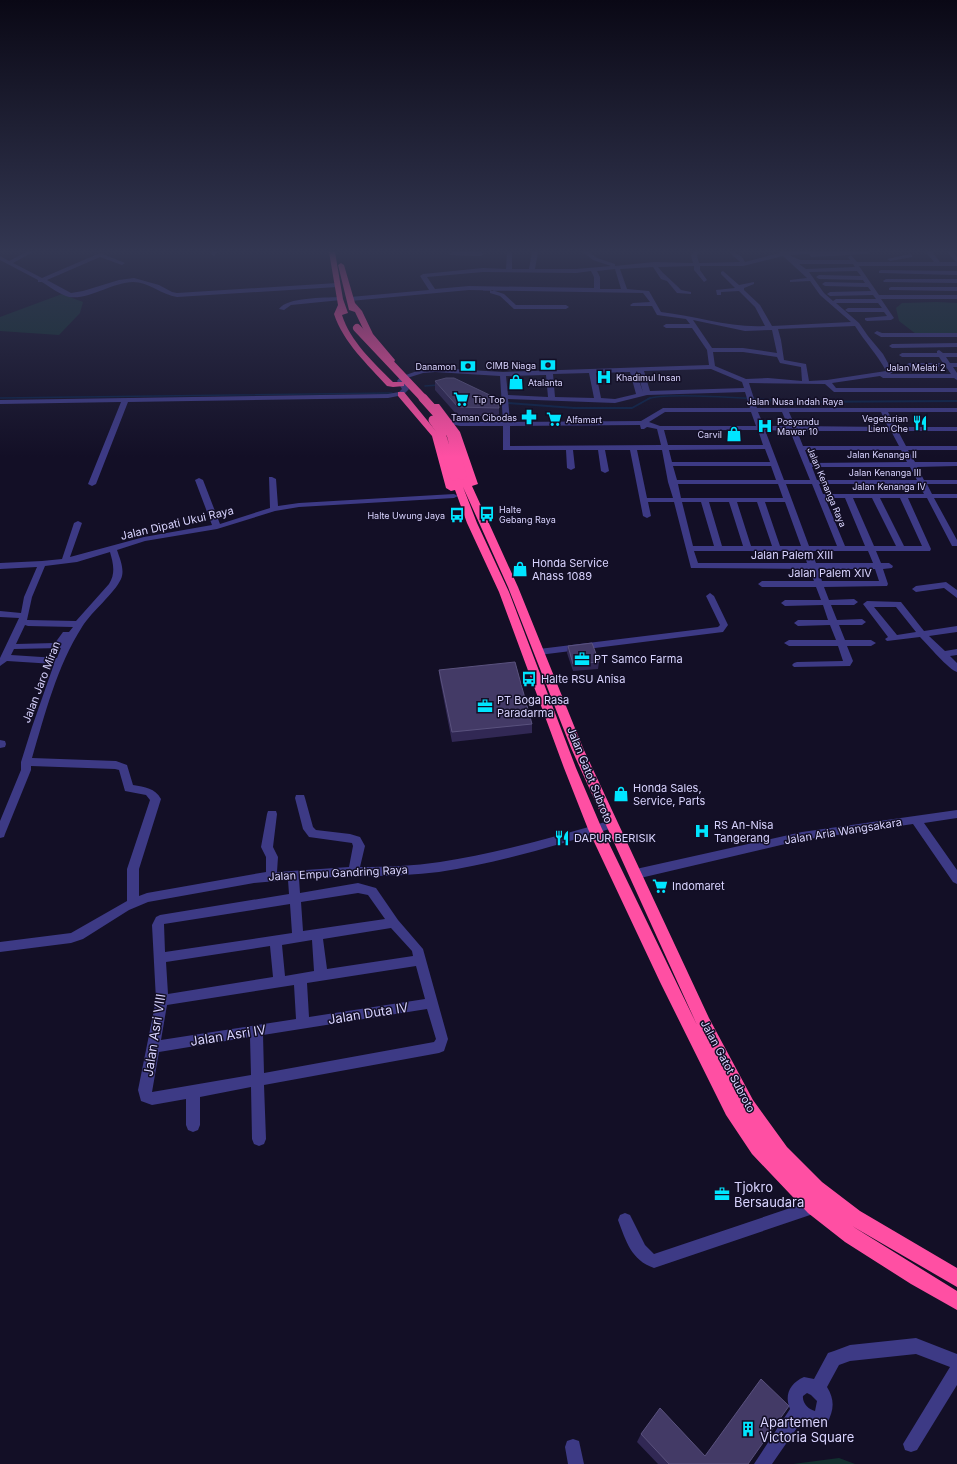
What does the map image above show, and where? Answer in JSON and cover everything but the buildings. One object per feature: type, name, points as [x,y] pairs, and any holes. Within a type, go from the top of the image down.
[{"type":"highway","points":[[341,320],[350,337],[390,384],[405,384],[421,391],[449,421],[456,432],[476,494],[471,507],[454,496],[436,436],[405,384],[370,335],[363,320]]},
{"type":"highway","name":"Jalan Gatot Subroto","points":[[349,320],[353,328],[437,424],[471,507],[570,768],[595,829],[665,977],[732,1109],[758,1148],[814,1207],[851,1236],[917,1278],[957,1300]]},
{"type":"highway","points":[[352,320],[353,328]]},
{"type":"highway","points":[[405,384],[421,391]]},
{"type":"highway","name":"Jalan Gatot Subroto","points":[[471,507],[511,581],[577,748],[704,1023],[747,1105],[780,1153],[816,1188],[854,1217],[957,1278]]},
{"type":"street","points":[[690,320],[710,350],[712,367]]},
{"type":"street","points":[[700,320],[745,330],[890,324]]},
{"type":"street","points":[[767,320],[778,340],[781,362]]},
{"type":"street","points":[[852,320],[857,325],[890,371],[875,375]]},
{"type":"street","points":[[666,326],[694,326]]},
{"type":"street","points":[[877,333],[880,335],[957,335]]},
{"type":"street","points":[[926,335],[956,377]]},
{"type":"street","points":[[892,346],[957,346]]},
{"type":"street","points":[[710,350],[743,350],[781,362],[804,365],[806,383]]},
{"type":"street","points":[[902,355],[957,355]]},
{"type":"street","points":[[909,366],[957,365]]},
{"type":"street","points":[[0,402],[388,396],[405,384],[448,372],[503,374],[712,367],[745,381],[750,400],[848,661],[847,664],[797,665]]},
{"type":"street","points":[[632,369],[640,394]]},
{"type":"street","points":[[640,369],[647,393]]},
{"type":"street","points":[[592,370],[598,400]]},
{"type":"street","points":[[549,372],[552,399]]},
{"type":"street","points":[[503,374],[507,426],[506,448],[768,447]]},
{"type":"street","name":"Jalan Melati 2","points":[[745,381],[768,380],[806,383],[827,382],[875,375],[956,377]]},
{"type":"street","points":[[827,382],[832,389],[836,390],[957,390]]},
{"type":"street","points":[[505,401],[552,399],[620,400],[647,393],[750,400]]},
{"type":"street","name":"Jalan Nusa Indah Raya","points":[[644,426],[663,410],[750,400],[785,410],[957,410]]},
{"type":"street","points":[[92,484],[125,401]]},
{"type":"street","name":"Jalan Kenanga Raya","points":[[785,410],[842,549]]},
{"type":"street","points":[[883,410],[902,448],[955,544]]},
{"type":"street","points":[[449,421],[460,424],[507,426],[644,426],[761,429],[957,428]]},
{"type":"street","points":[[456,432],[465,429],[507,426]]},
{"type":"street","points":[[656,427],[664,448],[689,548],[928,548],[903,496]]},
{"type":"street","points":[[568,448],[571,468]]},
{"type":"street","points":[[601,448],[605,471]]},
{"type":"street","points":[[633,448],[647,516]]},
{"type":"street","points":[[800,448],[957,448]]},
{"type":"street","points":[[668,464],[774,464]]},
{"type":"street","name":"Jalan Kenanga II","points":[[807,464],[957,464]]},
{"type":"street","points":[[272,479],[274,510]]},
{"type":"street","points":[[199,480],[217,527]]},
{"type":"street","name":"Jalan Kenanga III","points":[[672,482],[957,482]]},
{"type":"street","name":"Jalan Dipati Ukui Raya","points":[[0,566],[42,564],[65,561],[114,549],[144,539],[217,527],[274,510],[323,503],[454,496]]},
{"type":"street","name":"Jalan Kenanga IV","points":[[820,496],[956,497]]},
{"type":"street","name":"Jalan Palem XIV","points":[[762,584],[883,585],[884,583],[878,566],[848,496]]},
{"type":"street","points":[[875,496],[901,549]]},
{"type":"street","points":[[644,500],[787,500]]},
{"type":"street","points":[[704,500],[718,548]]},
{"type":"street","points":[[732,500],[748,548]]},
{"type":"street","points":[[760,500],[777,548]]},
{"type":"street","points":[[65,561],[78,523]]},
{"type":"street","name":"Jalan Palem XIII","points":[[689,548],[694,566],[889,566]]},
{"type":"street","name":"Jalan Jaro Miran","points":[[0,834],[26,770],[26,762],[42,706],[59,661],[76,624],[113,586],[116,579],[118,572],[114,549]]},
{"type":"street","points":[[42,564],[30,590],[26,619],[2,660],[59,661]]},
{"type":"street","points":[[916,589],[946,585],[957,595]]},
{"type":"street","points":[[539,652],[720,630],[724,625],[710,596]]},
{"type":"street","points":[[785,603],[854,602]]},
{"type":"street","points":[[957,629],[938,633],[922,634],[892,638],[867,604],[896,603],[922,634],[957,669]]},
{"type":"street","points":[[0,614],[26,619],[76,624]]},
{"type":"street","points":[[798,623],[862,622]]},
{"type":"street","points":[[16,647],[58,646],[76,624]]},
{"type":"street","points":[[789,643],[871,643]]},
{"type":"street","points":[[942,655],[957,652]]},
{"type":"street","points":[[26,762],[116,765],[122,768],[129,788],[149,792],[156,800],[133,869],[133,902]]},
{"type":"street","points":[[300,798],[308,829],[313,834],[350,838],[358,842],[354,870]]},
{"type":"street","points":[[271,876],[272,857],[267,847],[272,814]]},
{"type":"street","name":"Jalan Aria Wangsakara","points":[[636,874],[802,836],[957,814]]},
{"type":"street","points":[[915,819],[957,879]]},
{"type":"street","name":"Jalan Empu Gandring Raya","points":[[0,947],[71,938],[79,935],[133,902],[217,884],[293,874],[354,870],[402,871],[439,868],[524,850],[612,824]]},
{"type":"street","points":[[293,874],[298,937]]},
{"type":"street","points":[[193,1125],[193,1091],[436,1049],[441,1045],[442,1039],[417,949],[394,923],[372,891],[363,888],[294,897]]},
{"type":"street","name":"Jalan Asri VIII","points":[[193,1091],[152,1099],[146,1096],[145,1090],[152,1048],[162,1000],[158,925],[160,920],[294,897]]},
{"type":"street","points":[[159,958],[394,923]]},
{"type":"street","points":[[316,934],[321,975]]},
{"type":"street","points":[[276,941],[279,982]]},
{"type":"street","points":[[162,1000],[420,960]]},
{"type":"street","points":[[300,978],[303,1023]]},
{"type":"street","name":"Jalan Duta IV","points":[[303,1023],[432,1002]]},
{"type":"street","name":"Jalan Asri IV","points":[[152,1048],[303,1023]]},
{"type":"street","points":[[256,1031],[259,1139]]},
{"type":"street","points":[[732,1109],[747,1105]]},
{"type":"street","points":[[625,1220],[643,1255],[649,1260],[654,1261],[814,1207]]},
{"type":"street","points":[[818,1389],[834,1359],[850,1353],[916,1346],[957,1362]]},
{"type":"street","points":[[911,1444],[957,1370]]},
{"type":"street","points":[[804,1385],[818,1389],[824,1398],[825,1404],[825,1409],[820,1417],[807,1418],[799,1410],[795,1400],[797,1390],[804,1385]]},
{"type":"street","points":[[762,1464],[799,1410]]},
{"type":"street","points":[[573,1447],[576,1464]]},
{"type":"green space","points":[[0,320],[73,320],[59,335],[0,331]]},
{"type":"green space","points":[[957,320],[957,333],[916,334],[899,321]]},
{"type":"green space","points":[[839,1458],[855,1464],[793,1464]]},
{"type":"waterway","points":[[425,386],[438,385]]},
{"type":"waterway","points":[[0,398],[392,393]]},
{"type":"waterway","points":[[648,399],[669,396],[756,399]]},
{"type":"waterway","points":[[747,398],[756,399]]},
{"type":"waterway","points":[[495,402],[574,408],[632,408],[648,399]]},
{"type":"waterway","points":[[756,399],[787,402],[957,401]]},
{"type":"place","name":"CIMB Niaga","points":[[548,365]]},
{"type":"place","name":"Danamon","points":[[468,366]]},
{"type":"place","name":"Khadimul Insan","points":[[604,377]]},
{"type":"place","name":"Atalanta","points":[[516,382]]},
{"type":"place","name":"Tip Top","points":[[461,399]]},
{"type":"place","name":"Taman Cibodas","points":[[529,417]]},
{"type":"place","name":"Alfamart","points":[[554,419]]},
{"type":"place","name":"Vegetarian Liem Che","points":[[920,423]]},
{"type":"place","name":"Posyandu Mawar 10","points":[[765,426]]},
{"type":"place","name":"Carvil","points":[[734,434]]},
{"type":"place","name":"Halte Gebang Raya","points":[[487,514]]},
{"type":"place","name":"Halte Uwung Jaya","points":[[457,515]]},
{"type":"place","name":"Honda Service Ahass 1089","points":[[520,569]]},
{"type":"place","name":"PT Samco Farma","points":[[582,659]]},
{"type":"place","name":"Halte RSU Anisa","points":[[529,679]]},
{"type":"place","name":"PT Boga Rasa Paradarma","points":[[485,706]]},
{"type":"place","name":"Honda Sales, Service, Parts","points":[[621,794]]},
{"type":"place","name":"RS An-Nisa Tangerang","points":[[702,831]]},
{"type":"place","name":"DAPUR BERISIK","points":[[562,838]]},
{"type":"place","name":"Indomaret","points":[[660,886]]},
{"type":"place","name":"Tjokro Bersaudara","points":[[722,1194]]},
{"type":"place","name":"Apartemen Victoria Square","points":[[748,1429]]}]
